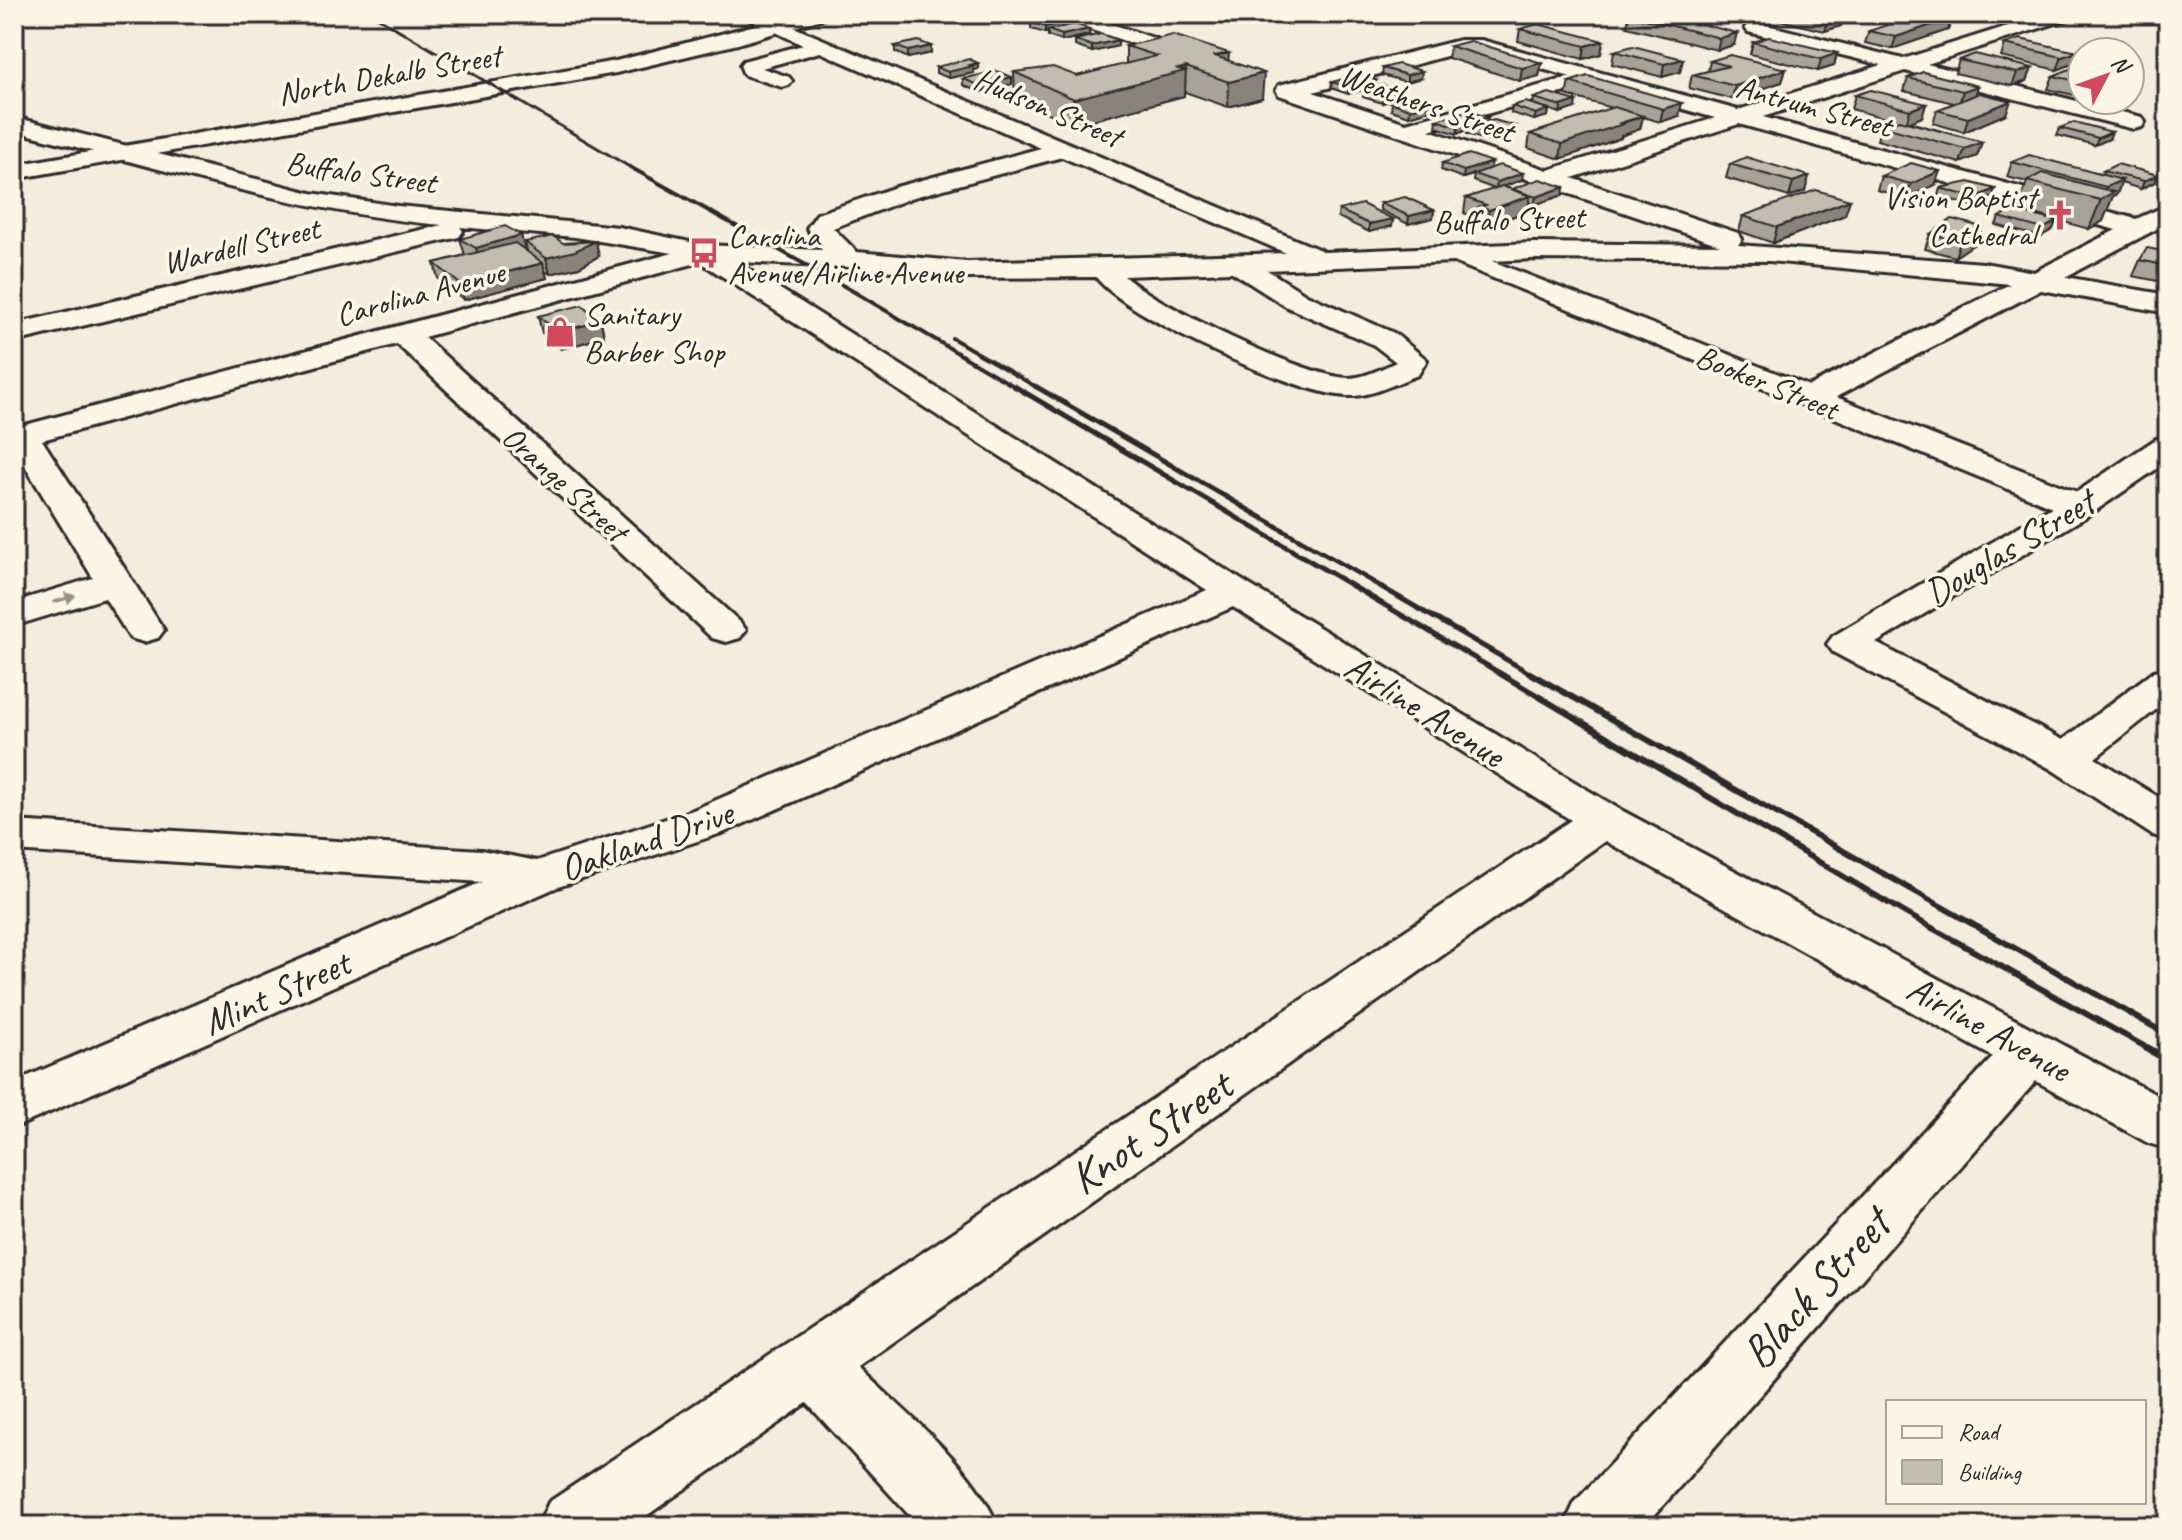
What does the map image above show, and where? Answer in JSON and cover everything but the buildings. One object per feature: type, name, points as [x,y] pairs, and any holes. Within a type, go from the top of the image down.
[{"type":"street","name":"Hudson Street","points":[[747,14],[1324,260]]},
{"type":"street","name":"North Dekalb Street","points":[[14,172],[616,67],[778,27],[818,14]]},
{"type":"street","points":[[1063,14],[1222,68]]},
{"type":"street","points":[[1548,178],[2065,14]]},
{"type":"street","points":[[1755,28],[2134,122]]},
{"type":"street","name":"Antrum Street","points":[[1292,91],[1473,45],[1505,50],[2138,228]]},
{"type":"street","points":[[782,81],[751,71],[750,65],[821,46]]},
{"type":"street","points":[[1139,64],[1181,54]]},
{"type":"street","points":[[1407,130],[1596,77]]},
{"type":"street","name":"Weathers Street","points":[[1264,82],[1769,253]]},
{"type":"street","points":[[965,107],[993,100]]},
{"type":"street","name":"Buffalo Street","points":[[14,124],[269,193],[353,208],[592,233],[678,245],[704,253]]},
{"type":"street","points":[[849,259],[829,242],[820,228],[826,219],[1063,149]]},
{"type":"street","points":[[1809,399],[2168,213]]},
{"type":"street","name":"Wardell Street","points":[[14,333],[484,223]]},
{"type":"street","name":"Buffalo Street","points":[[849,259],[967,270],[1104,269],[1631,250],[1769,253],[1915,263],[2040,280],[2168,304]]},
{"type":"street","name":"Carolina Avenue","points":[[18,437],[704,253],[849,259]]},
{"type":"street","name":"Airline Avenue","points":[[704,253],[1235,592],[1603,820],[2168,1127]]},
{"type":"street","name":"Booker Street","points":[[1455,255],[2080,506]]},
{"type":"street","points":[[1104,269],[1119,287],[1166,312],[1255,357],[1327,385],[1348,387],[1407,369],[1412,360],[1384,339],[1297,301],[1251,275],[1237,263]]},
{"type":"street","name":"Orange Street","points":[[404,335],[726,630]]},
{"type":"street","points":[[18,437],[144,630]]},
{"type":"street","name":"Douglas Street","points":[[2066,759],[1847,644],[2080,506],[2168,446]]},
{"type":"street","points":[[14,614],[115,583]]},
{"type":"street","name":"Oakland Drive","points":[[14,836],[481,866],[538,877],[709,821],[1235,592]]},
{"type":"street","points":[[2168,680],[2066,759],[2168,824]]},
{"type":"street","name":"Knot Street","points":[[573,1526],[1603,820]]},
{"type":"street","name":"Mint Street","points":[[14,1106],[538,877]]},
{"type":"street","name":"Black Street","points":[[1599,1526],[2031,1051]]},
{"type":"street","points":[[811,1363],[922,1477],[963,1526]]},
{"type":"railway","points":[[372,14],[633,169]]},
{"type":"railway","points":[[630,167],[851,290],[1017,388]]},
{"type":"railway","points":[[952,338],[1038,388]]},
{"type":"railway","points":[[1014,386],[1503,675]]},
{"type":"railway","points":[[1035,386],[1533,675]]},
{"type":"railway","points":[[1499,673],[1907,914],[2151,1050]]},
{"type":"railway","points":[[1530,673],[2168,1035]]},
{"type":"railway","points":[[2147,1048],[2168,1060]]},
{"type":"place","name":"Vision Baptist Cathedral","points":[[2060,215]]},
{"type":"place","name":"Carolina Avenue/Airline Avenue","points":[[704,253]]},
{"type":"place","name":"Sanitary Barber Shop","points":[[560,332]]}]
